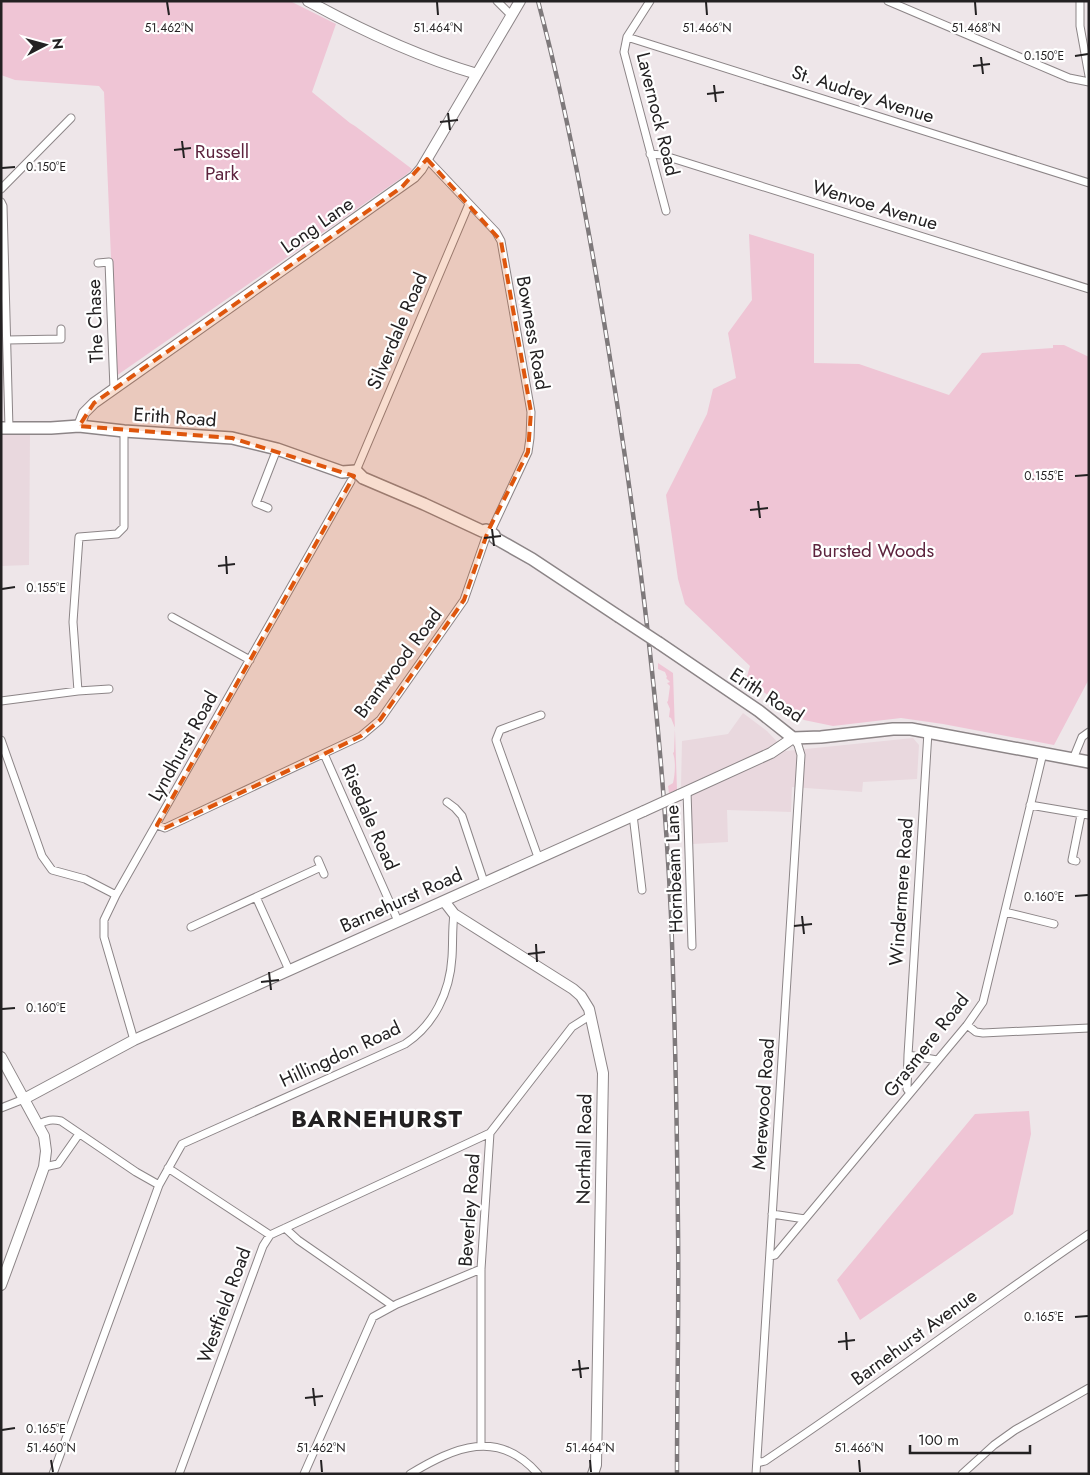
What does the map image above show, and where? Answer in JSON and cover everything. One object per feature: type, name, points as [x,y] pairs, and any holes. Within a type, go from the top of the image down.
[{"type":"main road","name":"Erith Road","points":[[5,428],[79,426],[232,438],[277,449],[357,477],[424,504],[532,559],[659,643],[758,711],[793,738],[821,737],[893,729],[928,732],[1089,762]]},
{"type":"street","points":[[308,1],[392,42],[458,69],[477,74]]},
{"type":"street","points":[[496,1],[511,15]]},
{"type":"street","name":"Lavernock Road","points":[[650,1],[627,37],[624,52],[666,211]]},
{"type":"street","points":[[888,1],[1069,78],[1089,82]]},
{"type":"street","points":[[1080,1],[1080,26],[1089,76]]},
{"type":"street","name":"Long Lane","points":[[79,426],[84,412],[114,389],[414,177],[427,159],[519,3]]},
{"type":"street","name":"St. Audrey Avenue","points":[[627,37],[1089,183]]},
{"type":"street","points":[[1,188],[71,118]]},
{"type":"street","name":"Wenvoe Avenue","points":[[650,154],[662,155],[1089,289]]},
{"type":"street","name":"Bowness Road","points":[[427,159],[496,232],[501,241],[531,412],[528,452],[488,535]]},
{"type":"street","points":[[1,202],[3,206],[4,317],[7,340],[5,428]]},
{"type":"street","name":"Silverdale Road","points":[[357,477],[469,204]]},
{"type":"street","name":"The Chase","points":[[98,263],[109,262],[114,389]]},
{"type":"street","points":[[7,340],[61,339],[60,329]]},
{"type":"street","points":[[78,691],[73,622],[79,537],[117,534],[124,527],[124,431]]},
{"type":"street","points":[[268,508],[256,503],[277,449]]},
{"type":"street","name":"Lyndhurst Road","points":[[134,1040],[104,938],[104,920],[250,660],[357,477]]},
{"type":"street","name":"Brantwood Road","points":[[157,825],[165,828],[324,754],[361,736],[380,720],[464,600],[488,535]]},
{"type":"street","points":[[172,617],[250,660]]},
{"type":"street","points":[[1,701],[109,689]]},
{"type":"street","points":[[538,857],[496,740],[500,730],[541,715]]},
{"type":"street","name":"Windermere Road","points":[[910,1093],[907,1089],[908,1056],[928,732]]},
{"type":"street","points":[[1073,759],[1080,741],[1089,732]]},
{"type":"street","name":"Barnehurst Road","points":[[24,1099],[134,1040],[771,753],[793,738]]},
{"type":"street","name":"Merewood Road","points":[[756,1474],[801,755],[798,745],[793,738]]},
{"type":"street","points":[[1,740],[42,856],[52,870],[85,879],[116,896]]},
{"type":"street","name":"Grasmere Road","points":[[770,1256],[775,1255],[967,1025],[983,1002],[1043,753]]},
{"type":"street","name":"Risedale Road","points":[[324,754],[398,921]]},
{"type":"street","name":"Hornbeam Lane","points":[[683,793],[692,946]]},
{"type":"street","points":[[447,802],[462,816],[484,882]]},
{"type":"street","points":[[1030,806],[1085,815],[1072,860],[1076,861]]},
{"type":"street","points":[[633,815],[642,890]]},
{"type":"street","points":[[191,927],[321,867]]},
{"type":"street","points":[[256,897],[289,970]]},
{"type":"street","name":"Northall Road","points":[[444,901],[454,914],[573,989],[586,1003],[591,1016],[603,1073],[596,1465],[593,1474]]},
{"type":"street","points":[[1004,912],[1054,924]]},
{"type":"street","name":"Hillingdon Road","points":[[159,1185],[182,1144],[405,1044],[415,1037],[427,1025],[441,1004],[449,982],[454,914]]},
{"type":"street","name":"Beverley Road","points":[[481,1446],[481,1269],[490,1133],[572,1027],[591,1016]]},
{"type":"street","points":[[967,1025],[976,1032],[1089,1028]]},
{"type":"street","points":[[908,1056],[937,1060]]},
{"type":"street","points":[[1,1057],[39,1124],[44,1136],[46,1151],[44,1167],[1,1285]]},
{"type":"street","points":[[1,1108],[24,1099]]},
{"type":"street","points":[[39,1124],[47,1120],[55,1119],[61,1121],[136,1172],[159,1185],[54,1474]]},
{"type":"street","name":"Westfield Road","points":[[179,1474],[263,1246],[270,1235],[490,1133]]},
{"type":"street","points":[[44,1167],[58,1164],[79,1134]]},
{"type":"street","points":[[168,1168],[270,1235]]},
{"type":"street","points":[[772,1214],[805,1219]]},
{"type":"street","points":[[285,1228],[298,1240],[393,1306]]},
{"type":"street","name":"Barnehurst Avenue","points":[[757,1463],[765,1461],[807,1433],[1089,1234]]},
{"type":"street","points":[[304,1474],[373,1316],[481,1269]]},
{"type":"street","points":[[962,1474],[994,1445],[1015,1430],[1089,1388]]},
{"type":"street","points":[[410,1474],[450,1453],[481,1446],[494,1446],[512,1452],[528,1462],[538,1474]]},
{"type":"highlighted area","points":[[427,159],[501,241],[531,412],[528,452],[488,531],[464,600],[380,720],[361,736],[324,754],[165,828],[157,825],[250,660],[354,476],[232,438],[79,426],[94,403],[402,187]]},
{"type":"shaded area","points":[[1,433],[30,434],[29,565],[1,566]]},
{"type":"shaded area","points":[[743,713],[767,731],[786,751],[913,738],[919,745],[917,779],[863,782],[862,792],[792,787],[791,812],[727,810],[728,842],[693,844],[690,784],[681,787],[682,741],[728,734]]},
{"type":"green space","name":"Russell Park","points":[[1,1],[290,1],[336,24],[312,92],[412,169],[116,376],[104,92],[99,86],[15,80],[1,75]]},
{"type":"green space","name":"Bursted Woods","points":[[749,234],[814,254],[814,363],[859,364],[949,395],[982,353],[1053,348],[1053,345],[1064,345],[1089,357],[1089,679],[1054,745],[901,718],[833,726],[804,720],[746,680],[750,666],[685,604],[678,579],[666,495],[707,414],[713,389],[736,378],[728,333],[752,300]]},
{"type":"green space","points":[[658,663],[673,673],[675,728],[669,717],[670,709],[667,702],[670,686],[667,683],[670,682],[666,678],[665,672],[658,669]]},
{"type":"green space","points":[[675,730],[677,790],[669,793],[668,786],[673,783],[675,772],[673,753]]},
{"type":"green space","points":[[1029,1111],[1031,1134],[1013,1214],[860,1320],[837,1280],[975,1114]]},
{"type":"railway","points":[[538,1],[573,151],[601,302],[635,531],[651,658],[663,786],[671,915],[675,1032],[678,1259],[677,1474]]},
{"type":"district","name":"BARNEHURST","points":[[377,1118]]}]
